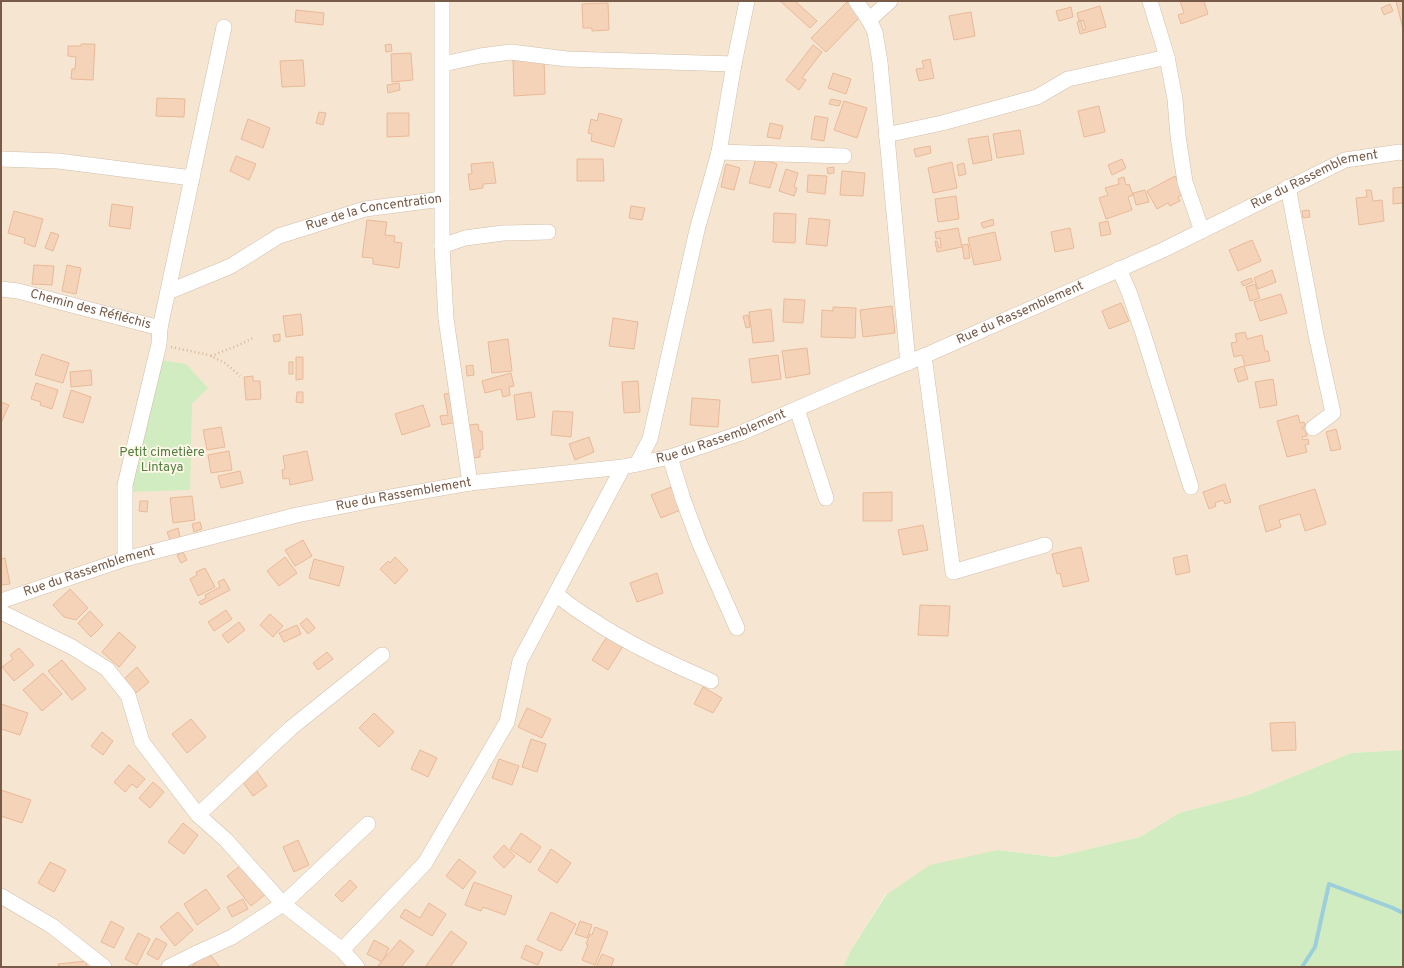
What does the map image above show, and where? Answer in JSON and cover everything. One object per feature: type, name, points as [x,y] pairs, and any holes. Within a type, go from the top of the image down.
[{"type":"street","points":[[442,1],[442,199]]},
{"type":"street","points":[[342,950],[425,863],[507,722],[520,661],[556,594],[630,466],[650,439],[697,230],[720,152],[734,64],[747,1]]},
{"type":"street","points":[[856,1],[875,32],[880,62],[908,363]]},
{"type":"street","points":[[869,20],[890,1]]},
{"type":"street","points":[[1150,1],[1166,57],[1175,99],[1178,136],[1185,182],[1202,231]]},
{"type":"street","points":[[160,328],[224,27]]},
{"type":"street","points":[[443,64],[480,56],[511,52],[566,59],[734,64]]},
{"type":"street","points":[[886,135],[942,123],[1037,97],[1068,79],[1166,57]]},
{"type":"street","points":[[720,152],[844,156]]},
{"type":"street","name":"Rue du Rassemblement","points":[[1,602],[125,559],[297,515],[372,500],[470,484],[630,466],[670,457],[741,433],[924,356],[1163,250],[1345,160],[1403,152]]},
{"type":"street","points":[[1,159],[58,161],[192,178]]},
{"type":"street","points":[[1288,187],[1316,335],[1333,414],[1313,428]]},
{"type":"street","name":"Rue de la Concentration","points":[[168,292],[231,266],[279,236],[364,209],[442,199],[442,246],[446,319],[470,484]]},
{"type":"street","points":[[442,246],[465,238],[495,234],[548,232]]},
{"type":"street","points":[[1119,269],[1129,292],[1143,333],[1191,487]]},
{"type":"street","name":"Chemin des Réfléchis","points":[[1,289],[18,291],[160,328],[159,344],[125,485],[125,559]]},
{"type":"street","points":[[924,356],[953,572],[1045,545]]},
{"type":"street","points":[[796,409],[826,498]]},
{"type":"street","points":[[670,457],[683,499],[699,542],[737,628]]},
{"type":"street","points":[[556,594],[591,620],[626,640],[674,665],[711,681]]},
{"type":"street","points":[[1,612],[72,647],[107,669],[128,695],[142,742],[198,815],[226,840],[283,904],[342,950],[358,967]]},
{"type":"street","points":[[198,815],[291,728],[382,655]]},
{"type":"street","points":[[169,967],[232,938],[283,904],[368,824]]},
{"type":"street","points":[[1,896],[52,926],[104,967]]},
{"type":"path","points":[[210,356],[240,345],[254,337]]},
{"type":"path","points":[[159,344],[210,356],[225,363],[240,376]]},
{"type":"shaded area","points":[[1,1],[1403,1],[1403,750],[1351,753],[1248,795],[1179,813],[1140,837],[1055,857],[998,850],[885,895],[851,950],[843,967],[1,967]]},
{"type":"green space","name":"Petit cimetière Lintaya","points":[[155,359],[186,364],[208,388],[192,404],[190,490],[125,492]]},
{"type":"green space","points":[[1403,750],[1403,967],[843,967],[851,950],[886,895],[930,865],[998,850],[1055,857],[1140,837],[1179,813],[1248,795],[1351,753]]},
{"type":"building","points":[[780,1],[795,1],[817,21],[810,28]]},
{"type":"building","points":[[1180,1],[1204,1],[1208,14],[1181,24],[1178,15],[1184,13]]},
{"type":"building","points":[[1396,1],[1403,1],[1403,29]]},
{"type":"building","points":[[847,2],[861,16],[826,52],[811,38]]},
{"type":"building","points":[[608,3],[609,30],[592,31],[592,28],[583,28],[582,4]]},
{"type":"building","points":[[1390,4],[1393,11],[1384,15],[1381,8]]},
{"type":"building","points":[[1100,6],[1106,27],[1080,34],[1077,22],[1081,21],[1083,30],[1086,29],[1083,20],[1079,21],[1077,13]]},
{"type":"building","points":[[1071,7],[1073,17],[1059,21],[1056,11]]},
{"type":"building","points":[[296,10],[324,13],[323,25],[295,22]]},
{"type":"building","points":[[971,12],[975,36],[954,40],[949,16]]},
{"type":"building","points":[[81,44],[95,44],[93,80],[71,79],[72,69],[75,69],[76,57],[68,56],[68,46],[81,46]]},
{"type":"building","points":[[391,44],[392,51],[386,52],[385,45]]},
{"type":"building","points":[[813,45],[822,52],[802,78],[806,80],[799,90],[786,80]]},
{"type":"building","points":[[411,53],[413,80],[392,82],[391,54]]},
{"type":"building","points":[[544,58],[545,94],[514,96],[513,59]]},
{"type":"building","points":[[930,59],[934,78],[919,81],[916,69],[924,68],[922,61]]},
{"type":"building","points":[[303,60],[305,86],[282,87],[280,61]]},
{"type":"building","points":[[833,73],[851,79],[846,94],[828,88]]},
{"type":"building","points":[[399,83],[400,90],[388,93],[387,85]]},
{"type":"building","points":[[157,98],[185,99],[184,117],[156,116]]},
{"type":"building","points":[[831,99],[841,101],[839,106],[829,104]]},
{"type":"building","points":[[844,101],[867,108],[857,138],[834,130]]},
{"type":"building","points":[[1099,106],[1105,132],[1084,137],[1078,111]]},
{"type":"building","points":[[319,112],[326,113],[323,125],[316,123]]},
{"type":"building","points":[[387,113],[409,113],[409,136],[387,137]]},
{"type":"building","points":[[599,113],[622,119],[614,147],[591,141],[592,134],[588,133],[591,119],[597,121]]},
{"type":"building","points":[[815,116],[828,118],[824,141],[811,139]]},
{"type":"building","points":[[248,119],[270,128],[263,148],[241,139]]},
{"type":"building","points":[[770,123],[783,126],[780,139],[767,137]]},
{"type":"building","points":[[1020,130],[1024,154],[997,158],[993,134]]},
{"type":"building","points":[[988,136],[992,160],[973,164],[968,139]]},
{"type":"building","points":[[930,146],[931,153],[916,157],[914,149]]},
{"type":"building","points":[[236,156],[256,164],[249,180],[230,171]]},
{"type":"building","points":[[756,158],[777,164],[770,188],[749,183]]},
{"type":"building","points":[[577,159],[603,159],[604,181],[577,181]]},
{"type":"building","points":[[1122,159],[1126,168],[1112,175],[1108,165]]},
{"type":"building","points":[[493,162],[496,183],[483,184],[483,188],[470,190],[468,174],[472,174],[471,164]]},
{"type":"building","points":[[952,162],[957,188],[933,193],[928,168]]},
{"type":"building","points":[[964,163],[966,174],[959,176],[957,165]]},
{"type":"building","points":[[726,164],[740,168],[734,190],[721,187]]},
{"type":"building","points":[[834,167],[834,173],[828,174],[827,168]]},
{"type":"building","points":[[786,169],[798,173],[794,187],[797,188],[794,196],[779,191]]},
{"type":"building","points":[[842,171],[865,173],[863,196],[840,195]]},
{"type":"building","points":[[808,175],[827,176],[825,194],[807,192]]},
{"type":"building","points":[[1175,176],[1184,193],[1178,197],[1180,201],[1170,206],[1168,203],[1157,209],[1147,191]]},
{"type":"building","points":[[1124,177],[1126,185],[1129,184],[1133,195],[1128,197],[1132,210],[1106,219],[1099,198],[1108,195],[1105,188],[1119,184],[1118,179]]},
{"type":"building","points":[[1403,187],[1403,203],[1393,204],[1393,188]]},
{"type":"building","points":[[1145,190],[1149,202],[1136,205],[1133,193]]},
{"type":"building","points":[[1366,190],[1371,190],[1373,201],[1382,200],[1384,221],[1359,225],[1356,198],[1367,197]]},
{"type":"building","points":[[956,196],[959,219],[938,222],[935,199]]},
{"type":"building","points":[[112,204],[133,207],[130,229],[109,226]]},
{"type":"building","points":[[631,206],[645,208],[642,220],[629,218]]},
{"type":"building","points":[[1309,210],[1310,217],[1303,218],[1302,211]]},
{"type":"building","points":[[14,211],[43,219],[35,247],[24,243],[25,238],[8,233]]},
{"type":"building","points":[[774,213],[796,214],[795,243],[773,242]]},
{"type":"building","points":[[809,218],[830,220],[827,246],[806,244]]},
{"type":"building","points":[[993,219],[994,225],[983,228],[981,223]]},
{"type":"building","points":[[367,220],[387,222],[385,235],[395,236],[394,242],[402,243],[399,268],[373,264],[373,258],[362,257]]},
{"type":"building","points":[[1108,221],[1111,234],[1101,236],[1099,223]]},
{"type":"building","points":[[958,228],[962,247],[937,252],[935,241],[937,241],[939,248],[941,247],[940,238],[936,239],[935,232]]},
{"type":"building","points":[[1070,228],[1074,248],[1055,252],[1051,232]]},
{"type":"building","points":[[51,232],[59,235],[53,251],[45,248]]},
{"type":"building","points":[[995,232],[1001,260],[974,265],[968,238]]},
{"type":"building","points":[[1252,240],[1261,261],[1238,271],[1229,250]]},
{"type":"building","points":[[968,244],[970,258],[964,259],[962,245]]},
{"type":"building","points":[[34,265],[54,266],[52,285],[32,284]]},
{"type":"building","points":[[67,265],[81,268],[76,294],[62,291]]},
{"type":"building","points":[[1272,270],[1276,282],[1258,289],[1254,278]]},
{"type":"building","points":[[1251,278],[1253,282],[1243,286],[1241,282]]},
{"type":"building","points":[[1255,284],[1260,298],[1250,301],[1246,287]]},
{"type":"building","points":[[1281,294],[1287,313],[1260,321],[1254,302]]},
{"type":"building","points":[[784,299],[805,300],[803,323],[783,322]]},
{"type":"building","points":[[1121,303],[1129,321],[1109,329],[1102,311]]},
{"type":"building","points":[[892,306],[895,333],[863,337],[860,310]]},
{"type":"building","points":[[833,307],[856,308],[855,338],[821,337],[822,310],[833,311]]},
{"type":"building","points":[[771,309],[774,341],[753,343],[749,312]]},
{"type":"building","points":[[301,314],[303,335],[286,337],[283,316]]},
{"type":"building","points":[[748,315],[750,327],[746,328],[743,316]]},
{"type":"building","points":[[613,318],[638,322],[634,349],[609,346]]},
{"type":"building","points":[[1245,332],[1247,339],[1262,335],[1265,351],[1268,351],[1270,361],[1245,366],[1242,355],[1234,357],[1231,343],[1237,342],[1235,334]]},
{"type":"building","points":[[280,334],[280,341],[274,342],[273,335]]},
{"type":"building","points":[[508,339],[512,371],[492,373],[488,342]]},
{"type":"building","points":[[807,348],[810,374],[786,378],[782,351]]},
{"type":"building","points":[[42,354],[69,363],[63,383],[35,375]]},
{"type":"building","points":[[778,355],[781,379],[752,383],[749,359]]},
{"type":"building","points":[[296,357],[303,357],[303,379],[296,380]]},
{"type":"building","points":[[289,362],[293,362],[293,374],[289,374]]},
{"type":"building","points":[[473,365],[474,375],[467,376],[466,366]]},
{"type":"building","points":[[1244,366],[1248,379],[1238,382],[1234,369]]},
{"type":"building","points":[[91,370],[92,385],[71,387],[70,372]]},
{"type":"building","points":[[511,373],[514,386],[509,387],[510,395],[503,397],[501,389],[485,393],[482,381]]},
{"type":"building","points":[[253,376],[253,381],[260,381],[261,399],[246,400],[244,377]]},
{"type":"building","points":[[1273,379],[1277,405],[1260,408],[1255,382]]},
{"type":"building","points":[[638,381],[640,412],[624,413],[622,382]]},
{"type":"building","points":[[36,383],[58,390],[52,409],[40,405],[41,402],[31,399]]},
{"type":"building","points":[[71,390],[91,397],[83,423],[63,417]]},
{"type":"building","points":[[297,392],[303,392],[303,403],[296,402]]},
{"type":"building","points":[[531,392],[535,417],[517,420],[514,395]]},
{"type":"building","points":[[452,393],[457,422],[442,425],[440,416],[448,415],[444,394]]},
{"type":"building","points":[[692,398],[720,400],[718,427],[690,425]]},
{"type":"building","points":[[1,402],[9,405],[1,423]]},
{"type":"building","points":[[423,405],[430,426],[402,435],[395,414]]},
{"type":"building","points":[[553,411],[573,412],[571,437],[551,435]]},
{"type":"building","points":[[1298,415],[1300,423],[1304,422],[1305,426],[1302,427],[1302,429],[1305,428],[1307,436],[1302,437],[1303,440],[1308,439],[1309,444],[1305,445],[1307,452],[1287,457],[1277,421]]},
{"type":"building","points":[[478,424],[479,431],[482,431],[483,449],[480,450],[480,457],[472,458],[469,425]]},
{"type":"building","points":[[221,427],[225,447],[207,450],[203,430]]},
{"type":"building","points":[[1336,429],[1341,449],[1331,451],[1326,432]]},
{"type":"building","points":[[589,437],[594,452],[575,460],[569,444]]},
{"type":"building","points":[[229,451],[232,470],[211,473],[208,455]]},
{"type":"building","points":[[307,451],[313,480],[290,485],[289,478],[283,479],[282,470],[285,469],[283,456]]},
{"type":"building","points":[[240,471],[243,483],[221,488],[218,476]]},
{"type":"building","points":[[1225,484],[1231,502],[1225,504],[1223,500],[1215,503],[1216,506],[1209,509],[1203,492]]},
{"type":"building","points":[[674,486],[683,509],[661,518],[651,495]]},
{"type":"building","points":[[1315,489],[1326,524],[1305,531],[1300,514],[1279,520],[1281,527],[1266,532],[1259,506]]},
{"type":"building","points":[[892,492],[892,521],[863,521],[863,493]]},
{"type":"building","points":[[192,496],[195,520],[173,523],[170,498]]},
{"type":"building","points":[[140,501],[148,501],[147,512],[139,511]]},
{"type":"building","points":[[200,522],[202,529],[194,532],[192,524]]},
{"type":"building","points":[[923,525],[928,550],[903,555],[898,530]]},
{"type":"building","points":[[178,528],[180,537],[170,540],[167,532]]},
{"type":"building","points":[[303,540],[312,556],[295,566],[285,550]]},
{"type":"building","points":[[1081,547],[1089,581],[1063,587],[1060,573],[1057,574],[1052,554]]},
{"type":"building","points":[[183,552],[187,560],[181,563],[177,555]]},
{"type":"building","points":[[1187,555],[1190,572],[1176,575],[1173,558]]},
{"type":"building","points":[[285,557],[297,573],[279,586],[267,571]]},
{"type":"building","points":[[395,557],[408,570],[395,584],[380,569],[388,561],[390,563]]},
{"type":"building","points":[[5,558],[10,584],[1,585],[1,559]]},
{"type":"building","points":[[314,559],[344,567],[339,586],[309,578]]},
{"type":"building","points":[[205,568],[215,587],[198,596],[190,579],[197,575],[196,572]]},
{"type":"building","points":[[657,573],[663,593],[637,602],[630,583]]},
{"type":"building","points":[[224,579],[230,590],[201,605],[199,602],[206,598],[205,595],[220,587],[218,582]]},
{"type":"building","points":[[70,589],[88,608],[76,620],[64,617],[53,605]]},
{"type":"building","points":[[920,605],[950,606],[948,636],[918,635]]},
{"type":"building","points":[[226,610],[232,619],[214,631],[208,622]]},
{"type":"building","points":[[90,611],[103,625],[91,637],[78,623]]},
{"type":"building","points":[[270,614],[283,626],[273,637],[260,625]]},
{"type":"building","points":[[307,618],[315,628],[308,634],[300,624]]},
{"type":"building","points":[[239,622],[245,630],[228,643],[222,635]]},
{"type":"building","points":[[297,625],[301,634],[284,642],[279,633]]},
{"type":"building","points":[[119,632],[136,647],[119,667],[102,652]]},
{"type":"building","points":[[608,635],[623,646],[608,670],[592,660]]},
{"type":"building","points":[[19,648],[34,665],[14,681],[2,667],[13,659],[10,655]]},
{"type":"building","points":[[327,652],[333,659],[318,670],[313,663]]},
{"type":"building","points":[[62,660],[86,689],[72,700],[48,671]]},
{"type":"building","points":[[137,667],[149,682],[136,693],[124,679]]},
{"type":"building","points":[[43,673],[62,694],[42,711],[23,690]]},
{"type":"building","points":[[703,687],[722,698],[713,713],[694,704]]},
{"type":"building","points":[[1,704],[28,713],[20,735],[1,729]]},
{"type":"building","points":[[527,708],[551,719],[542,738],[518,727]]},
{"type":"building","points":[[374,713],[394,732],[379,747],[359,728]]},
{"type":"building","points":[[191,719],[206,737],[187,753],[172,734]]},
{"type":"building","points":[[1295,722],[1296,750],[1272,751],[1270,723]]},
{"type":"building","points":[[102,732],[113,741],[103,755],[91,746]]},
{"type":"building","points":[[531,739],[546,744],[537,772],[522,767]]},
{"type":"building","points":[[420,750],[437,758],[428,777],[411,769]]},
{"type":"building","points":[[499,759],[519,766],[512,785],[492,778]]},
{"type":"building","points":[[129,765],[145,779],[137,788],[132,784],[125,792],[114,782]]},
{"type":"building","points":[[256,770],[267,786],[253,796],[242,781]]},
{"type":"building","points":[[153,782],[164,792],[150,808],[139,798]]},
{"type":"building","points":[[1,790],[31,800],[22,823],[1,816]]},
{"type":"building","points":[[183,823],[198,835],[184,854],[168,842]]},
{"type":"building","points":[[521,833],[541,847],[530,863],[510,849]]},
{"type":"building","points":[[298,840],[309,865],[294,872],[283,847]]},
{"type":"building","points":[[504,845],[515,856],[504,868],[493,857]]},
{"type":"building","points":[[551,849],[571,863],[557,883],[538,870]]},
{"type":"building","points":[[459,859],[476,872],[463,889],[446,876]]},
{"type":"building","points":[[50,862],[66,870],[54,892],[38,883]]},
{"type":"building","points":[[244,863],[267,893],[251,906],[227,876]]},
{"type":"building","points":[[350,880],[357,887],[342,902],[335,895]]},
{"type":"building","points":[[474,882],[512,896],[505,915],[483,907],[481,911],[465,905]]},
{"type":"building","points":[[206,889],[220,909],[197,925],[184,904]]},
{"type":"building","points":[[243,899],[248,909],[232,917],[227,907]]},
{"type":"building","points":[[429,903],[446,914],[432,936],[400,917],[405,909],[420,918]]},
{"type":"building","points":[[178,912],[193,930],[175,946],[160,927]]},
{"type":"building","points":[[551,912],[576,924],[561,951],[537,940]]},
{"type":"building","points":[[111,921],[124,928],[114,948],[101,942]]},
{"type":"building","points":[[580,921],[592,925],[587,938],[575,934]]},
{"type":"building","points":[[595,927],[608,932],[595,965],[582,960],[588,945],[586,944]]},
{"type":"building","points":[[451,931],[467,943],[450,967],[425,967]]},
{"type":"building","points":[[138,933],[150,939],[137,965],[125,959]]},
{"type":"building","points":[[156,938],[167,944],[158,960],[147,954]]},
{"type":"building","points":[[374,940],[389,948],[382,962],[367,954]]},
{"type":"building","points":[[400,940],[414,951],[401,967],[379,967],[378,966]]},
{"type":"building","points":[[526,945],[543,953],[538,965],[521,958]]},
{"type":"building","points":[[208,952],[219,966],[218,967],[191,967]]},
{"type":"building","points":[[602,954],[614,959],[611,967],[596,967]]},
{"type":"building","points":[[86,961],[87,967],[59,967],[58,964]]},
{"type":"waterway","points":[[1302,967],[1315,947],[1329,884],[1403,913]]}]
